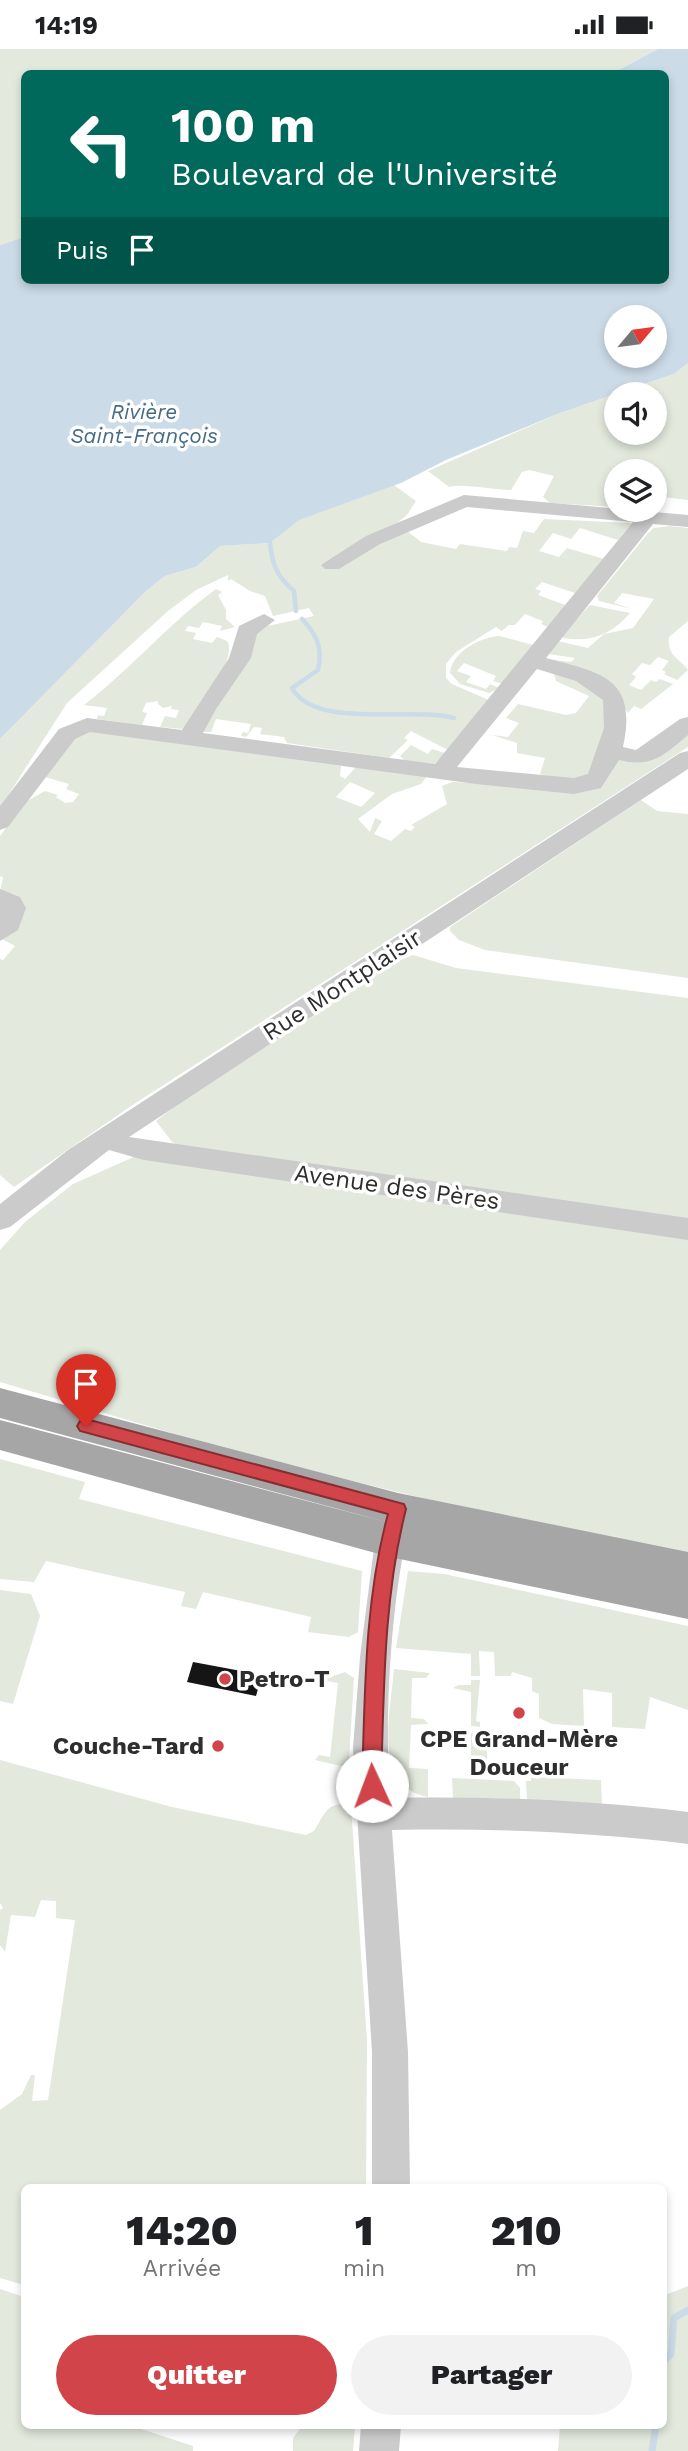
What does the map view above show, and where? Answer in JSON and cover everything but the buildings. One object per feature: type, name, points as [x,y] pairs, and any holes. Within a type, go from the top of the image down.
[{"type":"main road","points":[[0,1402],[394,1525],[688,1569]]},
{"type":"main road","points":[[0,1435],[394,1525],[688,1602]]},
{"type":"street","points":[[332,565],[373,540],[464,501],[604,513]]},
{"type":"street","points":[[667,519],[688,521]]},
{"type":"street","points":[[441,772],[643,522]]},
{"type":"street","points":[[190,737],[205,708],[240,659],[247,631],[264,621]]},
{"type":"street","points":[[0,822],[52,751],[74,729],[97,725],[441,772],[587,785],[597,781],[610,751],[618,709],[604,687],[532,661]]},
{"type":"street","points":[[610,751],[639,758],[658,748],[688,724]]},
{"type":"street","name":"Rue Montplaisir","points":[[0,1219],[39,1185],[107,1137],[688,758]]},
{"type":"street","points":[[0,897],[14,908],[9,924],[0,932]]},
{"type":"street","name":"Avenue des Pères","points":[[107,1137],[144,1150],[688,1229]]},
{"type":"street","points":[[391,2184],[390,2052],[374,1814],[372,1720],[394,1525]]},
{"type":"street","points":[[374,1814],[440,1813],[648,1822],[688,1828]]},
{"type":"street","points":[[379,2451],[381,2429]]},
{"type":"shaded area","points":[[0,49],[658,49],[619,70],[21,70],[21,238],[0,245]]},
{"type":"shaded area","points":[[688,363],[688,500],[667,497],[667,459],[604,459],[604,506],[550,503],[543,497],[554,476],[529,470],[522,472],[511,490],[449,487],[428,471],[560,413],[604,398],[604,445],[667,445],[667,382],[651,382],[674,374]]},
{"type":"shaded area","points":[[394,485],[416,501],[407,515],[397,523],[421,542],[456,549],[460,544],[507,551],[509,547],[517,548],[523,531],[534,533],[544,519],[632,523],[618,540],[580,528],[571,539],[553,533],[539,551],[559,557],[567,548],[604,559],[575,593],[542,582],[535,589],[541,591],[538,595],[568,606],[548,627],[541,624],[543,621],[525,614],[515,625],[509,625],[502,631],[496,627],[456,652],[446,664],[446,678],[452,684],[491,701],[448,750],[411,731],[404,738],[408,740],[389,758],[287,743],[284,737],[260,734],[262,728],[254,727],[246,737],[241,736],[243,732],[248,733],[251,724],[216,719],[211,732],[200,732],[252,637],[267,626],[314,616],[309,608],[273,616],[265,596],[250,591],[231,579],[228,581],[228,575],[196,590],[168,611],[67,703],[0,808],[0,739],[146,591],[165,576],[196,567],[220,546],[270,543],[298,520]]},
{"type":"shaded area","points":[[654,528],[688,528],[688,621],[669,637],[669,644],[672,653],[688,670],[677,680],[664,674],[666,672],[662,670],[669,661],[658,657],[650,665],[642,663],[632,674],[636,677],[629,685],[641,690],[651,680],[656,682],[660,679],[673,684],[641,709],[634,706],[628,713],[614,693],[545,659],[571,662],[575,658],[549,654],[558,641],[588,648],[604,634],[633,628],[654,599],[622,593],[614,603],[632,609],[599,601],[597,596],[648,533]]},
{"type":"shaded area","points":[[216,589],[222,592],[218,595],[226,610],[226,619],[235,627],[220,631],[222,626],[203,622],[199,628],[188,626],[185,631],[196,633],[193,639],[212,643],[217,637],[227,641],[229,650],[221,672],[184,729],[160,727],[165,716],[176,718],[179,710],[171,709],[172,706],[163,708],[158,701],[146,703],[142,712],[147,713],[142,725],[97,719],[98,715],[104,716],[107,708],[84,705]]},
{"type":"shaded area","points":[[590,605],[630,613],[615,627],[599,636],[580,639],[560,637]]},
{"type":"shaded area","points":[[500,636],[533,645],[503,684],[493,681],[496,676],[464,663],[457,671],[471,676],[466,682],[486,689],[490,684],[500,688],[489,693],[460,684],[450,673],[461,652],[484,639]]},
{"type":"shaded area","points":[[553,671],[597,686],[612,716],[592,780],[561,780],[540,774],[545,758],[517,753],[517,743],[492,735],[508,737],[519,723],[506,718],[518,704],[566,715],[576,713],[589,696],[556,681]]},
{"type":"shaded area","points":[[91,731],[341,766],[340,776],[345,779],[357,766],[427,776],[421,784],[392,794],[358,819],[370,832],[375,818],[382,821],[374,834],[391,841],[405,829],[411,831],[415,827],[411,825],[447,804],[442,786],[452,782],[583,788],[623,755],[688,734],[688,747],[134,1104],[14,1187],[0,1175],[0,959],[3,960],[15,946],[0,938],[21,904],[16,895],[0,892],[3,877],[0,876],[0,836],[25,802],[45,791],[58,795],[56,797],[65,803],[73,802],[79,794],[66,789],[69,784],[45,777],[71,739]],"holes":[[[350,782],[375,793],[361,807],[336,797]]]},
{"type":"shaded area","points":[[411,745],[428,754],[432,749],[445,753],[434,764],[405,761],[400,756]]},
{"type":"shaded area","points":[[641,800],[657,811],[688,814],[688,978],[485,950],[459,940],[450,931],[450,927]]},
{"type":"shaded area","points":[[413,955],[456,968],[688,998],[688,1222],[186,1150],[172,1142],[156,1121],[398,961]]},
{"type":"shaded area","points":[[136,1156],[688,1235],[688,1553],[488,1514],[242,1454],[0,1382],[0,1250],[25,1222],[73,1184]]},
{"type":"shaded area","points":[[0,1459],[85,1482],[79,1499],[362,1571],[358,1632],[349,1637],[308,1632],[311,1617],[203,1592],[196,1609],[181,1606],[185,1592],[46,1561],[34,1582],[0,1579]]},
{"type":"shaded area","points":[[408,1571],[444,1574],[688,1626],[688,1710],[650,1697],[645,1729],[612,1727],[612,1693],[583,1689],[584,1726],[552,1724],[539,1718],[539,1694],[532,1691],[532,1678],[512,1672],[511,1676],[495,1676],[494,1652],[479,1651],[480,1676],[471,1676],[471,1654],[396,1648]]},
{"type":"shaded area","points":[[0,1590],[31,1594],[40,1616],[13,1704],[0,1701]]},
{"type":"shaded area","points":[[394,1669],[430,1673],[426,1678],[412,1678],[411,1718],[424,1719],[428,1724],[411,1725],[409,1768],[428,1769],[428,1797],[410,1790],[398,1779],[391,1763],[388,1725]]},
{"type":"shaded area","points":[[345,1672],[354,1678],[349,1759],[347,1764],[341,1766],[315,1760],[319,1755],[330,1757],[338,1683],[322,1680]]},
{"type":"shaded area","points":[[471,1680],[480,1680],[476,1721],[480,1722],[480,1727],[471,1726],[471,1692],[453,1688],[458,1685],[471,1685]]},
{"type":"shaded area","points":[[471,1733],[487,1734],[487,1768],[521,1770],[520,1776],[477,1770],[478,1756],[474,1756],[474,1773],[471,1773]]},
{"type":"shaded area","points":[[0,1760],[172,1807],[306,1835],[314,1831],[324,1814],[332,1807],[351,1806],[367,2041],[366,2184],[21,2184],[21,2284],[0,2278],[0,2110],[22,2094],[31,2075],[35,2075],[32,2101],[48,2100],[75,1920],[56,1918],[56,1901],[41,1900],[35,1917],[11,1915],[5,1952],[0,1945],[0,1910],[3,1908],[0,1903]]},
{"type":"shaded area","points":[[531,1777],[601,1780],[602,1805],[527,1801],[526,1781],[531,1781]]},
{"type":"shaded area","points":[[452,1778],[514,1781],[520,1788],[520,1801],[453,1798]]},
{"type":"shaded area","points":[[688,2286],[688,2451],[558,2451],[560,2429],[667,2429],[667,2294]]},
{"type":"shaded area","points":[[0,2289],[21,2296],[21,2429],[141,2429],[193,2446],[193,2451],[0,2451]]},
{"type":"shaded area","points":[[300,2429],[355,2429],[353,2451],[293,2451],[293,2438]]},
{"type":"water","name":"Rivière Saint-François","points":[[658,49],[688,49],[688,363],[674,374],[651,382],[604,382],[604,398],[446,460],[401,483],[299,520],[270,543],[220,546],[196,567],[165,576],[146,591],[0,739],[0,245],[21,238],[21,284],[669,284],[669,70],[619,70]]},
{"type":"waterway","points":[[270,543],[276,570],[294,591],[296,611]]},
{"type":"waterway","points":[[302,619],[315,636],[320,655],[318,670],[292,688],[304,701],[321,709],[342,713],[414,714],[454,718]]},
{"type":"waterway","points":[[667,2358],[671,2354],[674,2318],[688,2310]]},
{"type":"waterway","points":[[652,2451],[655,2429]]},
{"type":"place","name":"Petro-T","points":[[225,1679]]},
{"type":"place","name":"CPE Grand-Mère Douceur","points":[[519,1713]]},
{"type":"place","name":"Couche-Tard","points":[[218,1746]]},
{"type":"route","points":[[86,1426],[398,1509],[390,1540],[376,1657],[370,1748],[372,1786]]}]
